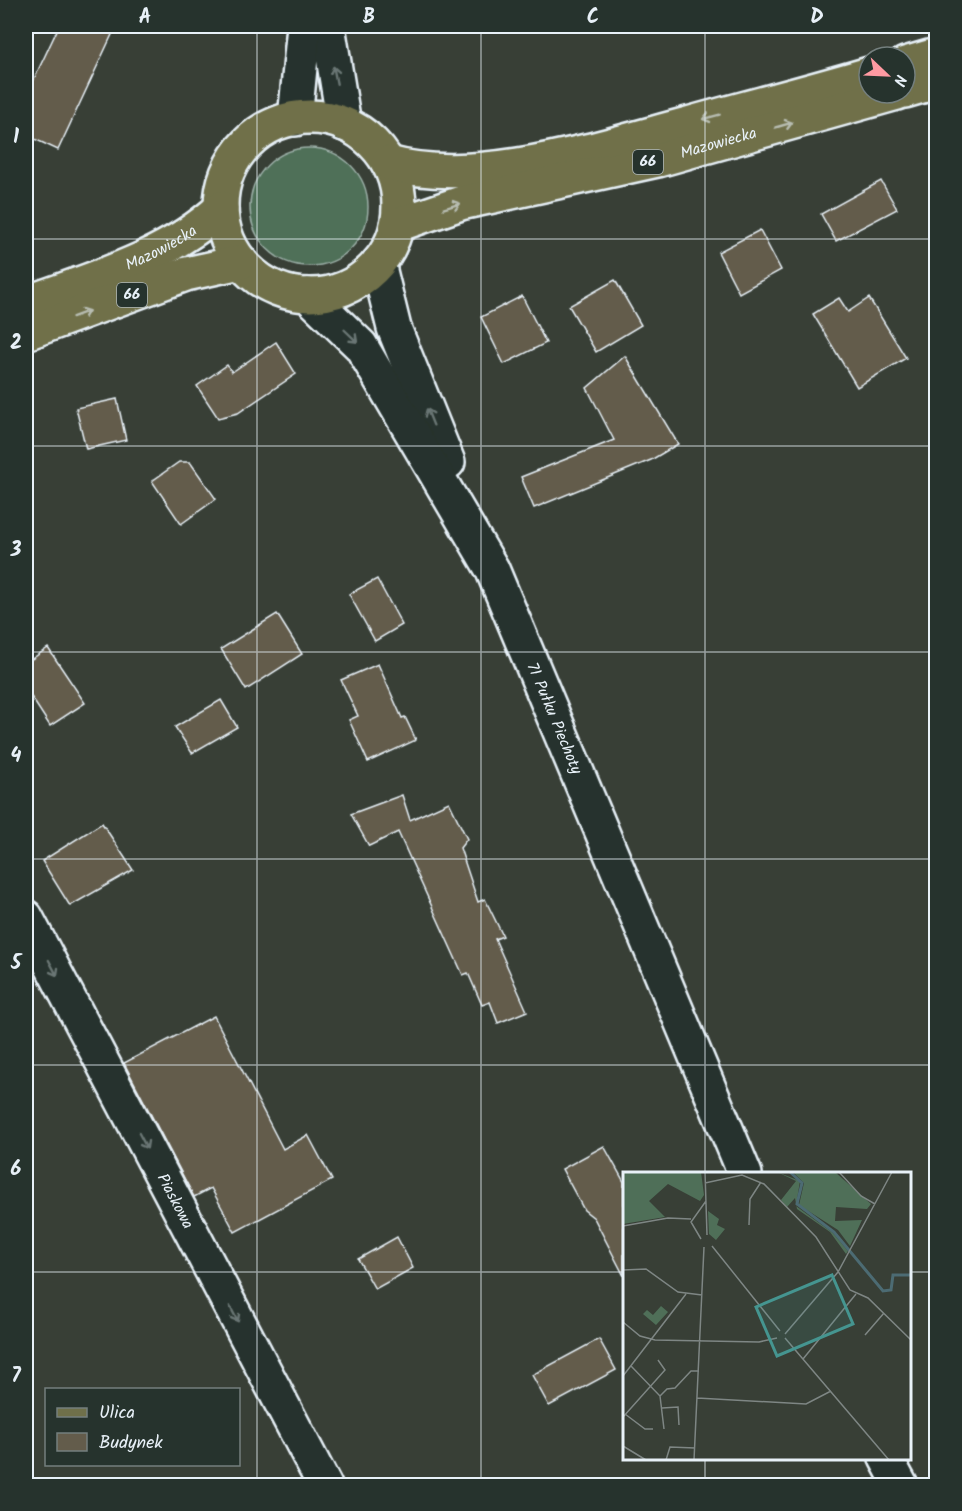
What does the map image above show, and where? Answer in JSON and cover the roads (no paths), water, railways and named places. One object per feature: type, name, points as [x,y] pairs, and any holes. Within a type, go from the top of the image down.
[{"type":"main road","points":[[917,61],[936,55]]},
{"type":"main road","name":"Mazowiecka","points":[[388,163],[406,168],[455,171],[563,156],[857,77]]},
{"type":"main road","points":[[917,88],[936,82]]},
{"type":"main road","name":"Mazowiecka","points":[[397,225],[461,203],[658,160],[857,104]]},
{"type":"main road","points":[[295,118],[320,118],[344,124],[362,134],[376,147],[388,163],[396,183],[399,204],[397,225],[390,245],[378,263],[364,277],[347,287],[328,294],[308,295],[283,291],[260,280],[241,262],[224,228],[221,208],[228,173],[247,143],[277,123],[295,118]]},
{"type":"main road","name":"Mazowiecka","points":[[26,303],[126,267],[198,230],[221,208]]},
{"type":"main road","name":"Mazowiecka","points":[[26,333],[186,274],[241,262]]},
{"type":"street","points":[[295,118],[304,26]]},
{"type":"street","points":[[328,26],[344,124]]},
{"type":"street","points":[[378,263],[394,328],[492,569]]},
{"type":"street","name":"71 Pułku Piechoty","points":[[308,295],[361,346],[492,569],[745,1172]]},
{"type":"street","name":"Piaskowa","points":[[26,917],[325,1485]]},
{"type":"street","points":[[887,1460],[901,1485]]}]
